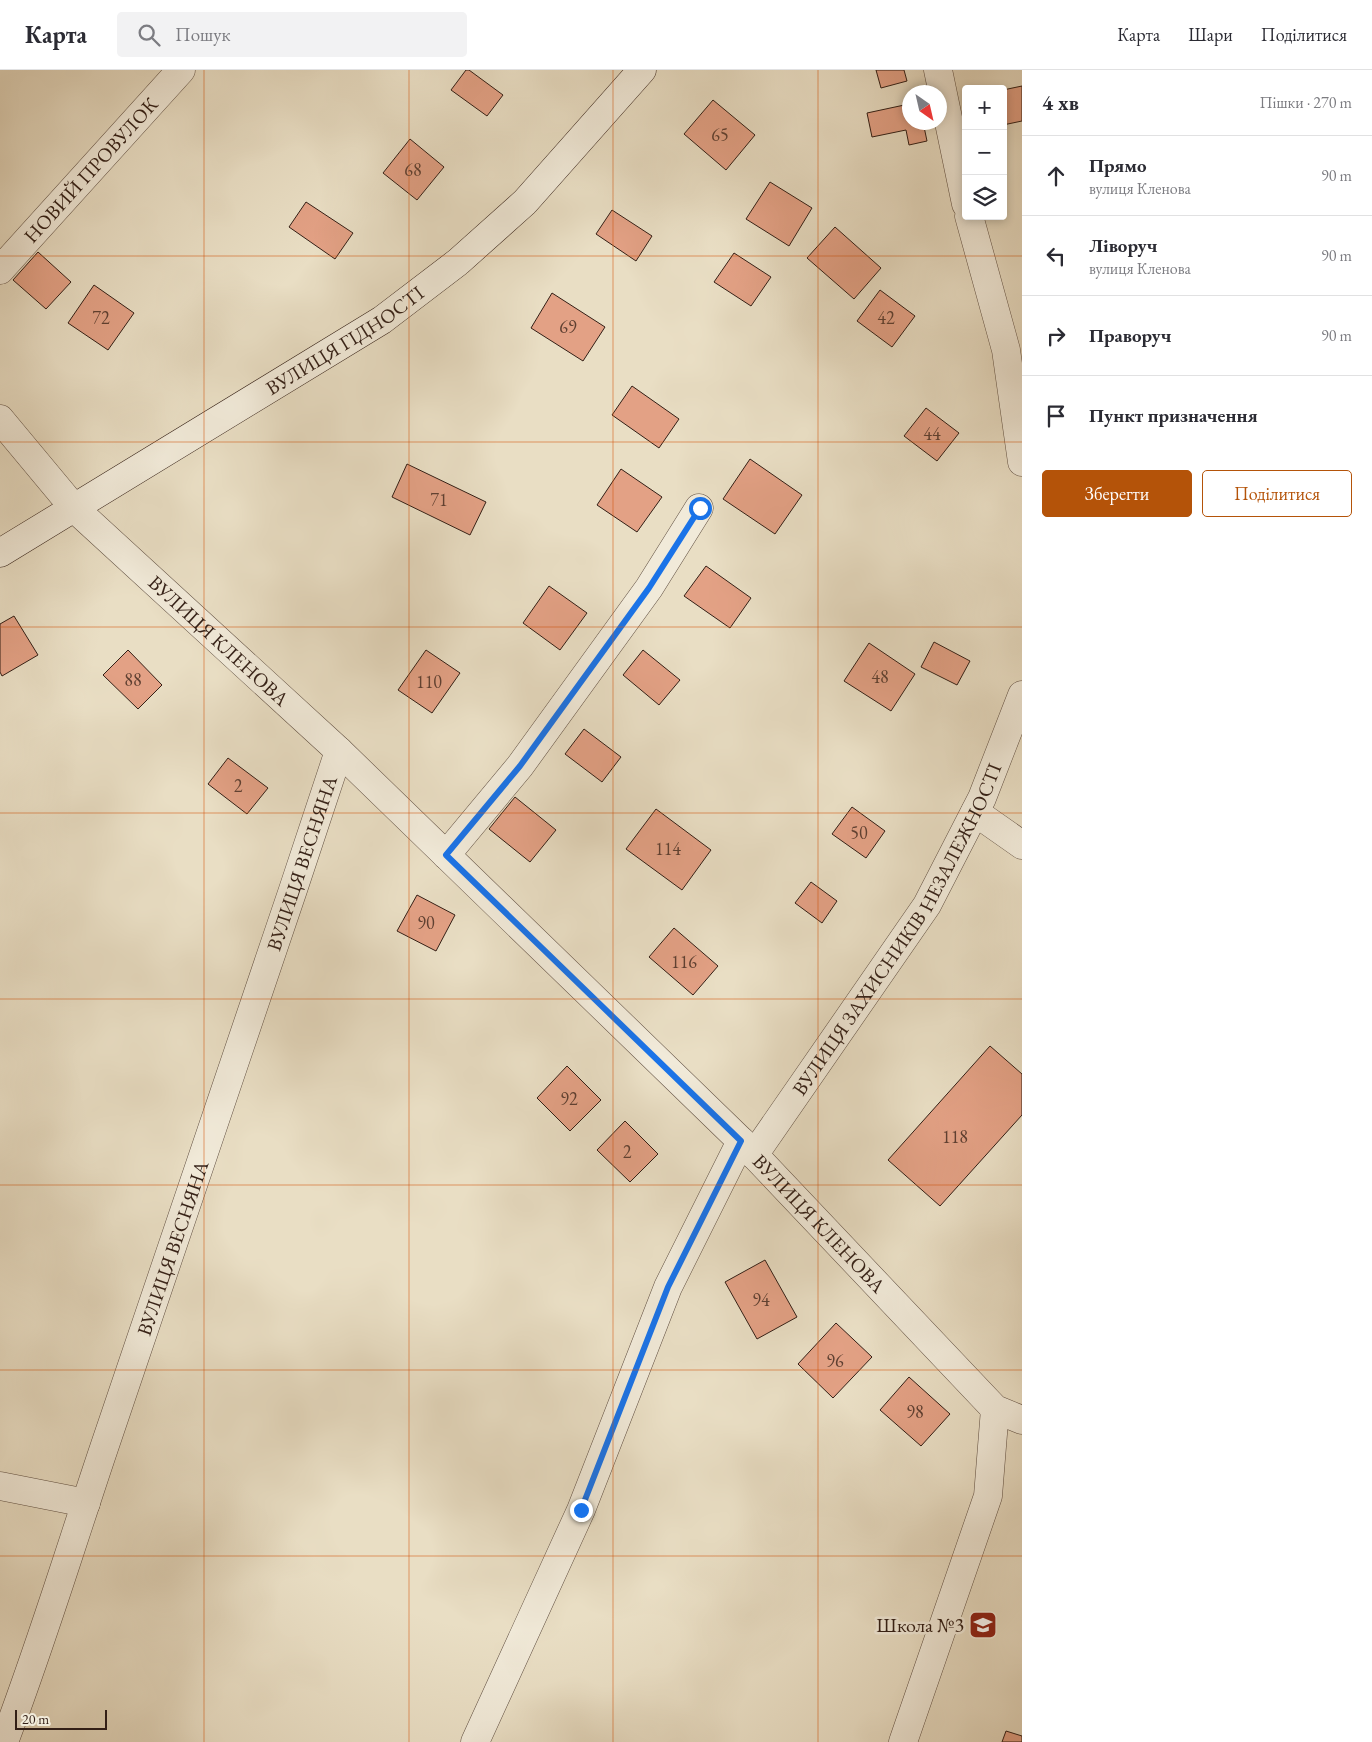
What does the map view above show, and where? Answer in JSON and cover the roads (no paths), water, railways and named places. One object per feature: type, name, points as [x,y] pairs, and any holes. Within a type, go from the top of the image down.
[{"type":"street","name":"НОВИЙ ПРОВУЛОК","points":[[0,270],[181,70]]},
{"type":"street","name":"ВУЛИЦЯ ГІДНОСТІ","points":[[0,553],[382,320],[458,262],[525,202],[642,70]]},
{"type":"street","points":[[938,70],[962,185]]},
{"type":"street","points":[[970,220],[1006,350],[1016,376],[1022,462]]},
{"type":"street","name":"ВУЛИЦЯ КЛЕНОВА","points":[[0,419],[74,508],[339,751],[748,1148],[995,1409],[1022,1420]]},
{"type":"street","points":[[446,855],[538,742],[649,588],[700,508]]},
{"type":"street","name":"ВУЛИЦЯ ЗАХИСНИКІВ НЕЗАЛЕЖНОСТІ","points":[[475,1742],[581,1510],[668,1287],[748,1148],[927,905],[982,798],[1022,695]]},
{"type":"street","name":"ВУЛИЦЯ ВЕСНЯНА","points":[[4,1742],[44,1633],[86,1502],[244,1040],[339,751]]},
{"type":"street","points":[[975,812],[1022,845]]},
{"type":"street","points":[[903,1742],[988,1496],[995,1409]]},
{"type":"street","points":[[0,1486],[86,1502]]},
{"type":"place","name":"Школа №3","points":[[983,1625]]}]
